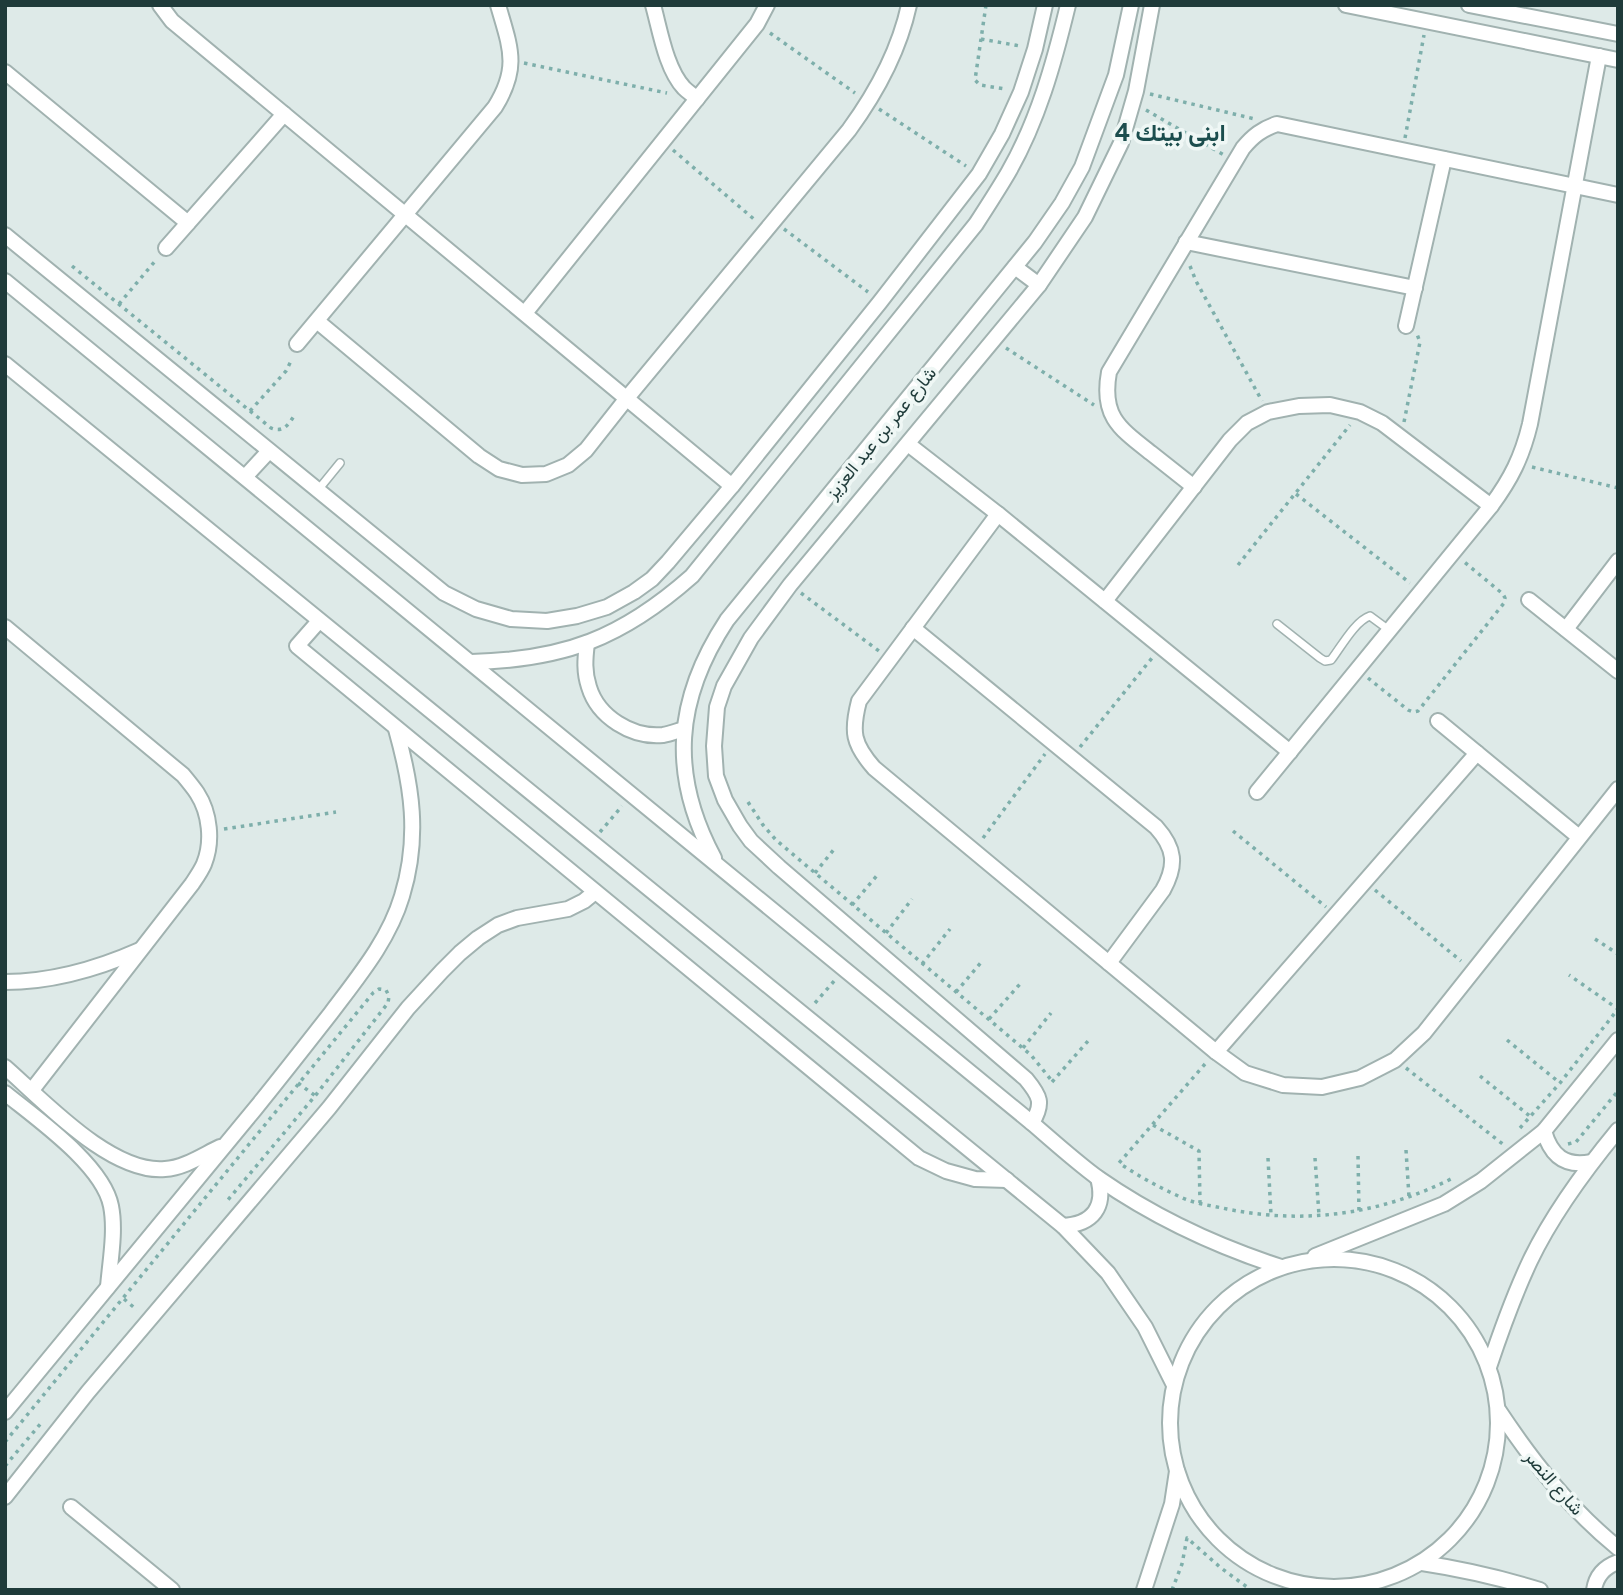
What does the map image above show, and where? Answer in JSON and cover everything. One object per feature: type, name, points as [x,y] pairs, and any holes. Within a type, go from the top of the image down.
[{"type":"street","points":[[160,5],[172,21],[733,486]]},
{"type":"street","points":[[297,344],[505,92],[512,61],[498,5]]},
{"type":"street","points":[[653,5],[671,66],[684,87],[697,99]]},
{"type":"street","points":[[524,313],[757,24],[767,5]]},
{"type":"street","points":[[317,321],[499,469],[522,475],[546,474],[568,465],[586,450],[849,130],[869,103],[896,50],[909,5]]},
{"type":"street","points":[[5,235],[444,593],[476,610],[511,619],[547,621],[577,616],[607,607],[634,592],[652,579],[668,562],[733,486],[979,174],[1002,134],[1021,92],[1045,5]]},
{"type":"street","points":[[471,662],[507,662],[543,656],[587,643],[639,618],[667,599],[692,576],[976,224],[1009,172],[1035,117],[1055,60],[1068,5]]},
{"type":"street","name":"شارع عمر بن عبد العزيز","points":[[718,865],[701,834],[690,800],[684,765],[684,729],[689,700],[710,645],[727,620],[1035,242],[1062,203],[1082,167],[1116,75],[1131,5]]},
{"type":"street","points":[[1032,1122],[1039,1112],[1038,1096],[1018,1072],[763,852],[740,826],[725,800],[716,776],[714,746],[718,707],[724,686],[751,638],[794,581],[1039,285],[1085,217],[1121,143],[1149,30],[1152,5]]},
{"type":"street","points":[[1346,5],[1618,60]]},
{"type":"street","points":[[1469,5],[1618,34]]},
{"type":"street","points":[[1257,792],[1492,506],[1518,463],[1530,424],[1599,56]]},
{"type":"street","points":[[5,72],[188,223]]},
{"type":"street","points":[[1109,94],[1134,96]]},
{"type":"street","points":[[166,248],[284,114]]},
{"type":"street","points":[[1194,487],[1122,430],[1113,418],[1106,387],[1109,372],[1186,242],[1252,137],[1264,128],[1277,124],[1618,195]]},
{"type":"street","points":[[1406,326],[1444,159]]},
{"type":"street","points":[[1186,242],[1415,288]]},
{"type":"street","points":[[1015,267],[1039,285]]},
{"type":"street","points":[[5,281],[1098,1178],[1178,1226],[1244,1255],[1281,1267]]},
{"type":"street","points":[[831,363],[851,378]]},
{"type":"street","points":[[5,364],[1063,1226],[1108,1273],[1145,1327],[1174,1385]]},
{"type":"street","points":[[1105,601],[1230,440],[1247,423],[1268,412],[1299,406],[1330,405],[1360,412],[1382,423],[1492,506]]},
{"type":"street","points":[[908,444],[1290,752]]},
{"type":"street","points":[[246,477],[269,451]]},
{"type":"street","points":[[998,514],[859,701],[854,719],[855,737],[862,754],[874,768],[973,851],[1245,1073],[1283,1085],[1322,1087],[1360,1078],[1395,1060],[1424,1033],[1618,789]]},
{"type":"street","points":[[776,560],[794,581]]},
{"type":"street","points":[[1566,629],[1618,561]]},
{"type":"street","points":[[1529,600],[1618,671]]},
{"type":"street","points":[[319,621],[297,646],[919,1158],[946,1171],[975,1179],[1007,1181]]},
{"type":"street","points":[[5,627],[183,775],[198,794],[207,816],[209,831],[209,848],[204,865],[192,884],[32,1090]]},
{"type":"street","points":[[913,628],[1072,757],[1165,837],[1171,850],[1170,878],[1108,963]]},
{"type":"street","points":[[587,643],[584,666],[589,689],[600,708],[618,724],[639,733],[662,735],[684,729]]},
{"type":"street","points":[[1438,721],[1579,837]]},
{"type":"street","points":[[5,1412],[285,1072],[384,939],[402,896],[412,851],[412,805],[407,767],[396,729]]},
{"type":"street","points":[[1216,1052],[1477,753]]},
{"type":"street","points":[[5,1497],[88,1392],[330,1108],[408,1008],[460,953],[498,925],[517,918],[568,909],[595,892]]},
{"type":"street","points":[[5,982],[39,980],[92,969],[141,950]]},
{"type":"street","points":[[1299,1262],[1338,1259],[1377,1264],[1414,1279],[1446,1302],[1471,1332],[1489,1367],[1499,1412],[1496,1456],[1481,1498],[1456,1534],[1422,1563],[1383,1580],[1336,1588],[1297,1583],[1257,1567],[1222,1542],[1201,1517],[1177,1470],[1170,1427],[1174,1385],[1195,1334],[1233,1293],[1281,1267],[1444,1204],[1481,1181],[1544,1131],[1618,1040]]},
{"type":"street","points":[[5,1067],[90,1142],[142,1168],[166,1169],[194,1160],[227,1143]]},
{"type":"street","points":[[5,1093],[84,1161],[99,1179],[111,1204],[108,1287]]},
{"type":"street","points":[[1489,1367],[1508,1312],[1531,1259],[1559,1209],[1591,1162],[1618,1129]]},
{"type":"street","points":[[1544,1131],[1552,1151],[1560,1158],[1570,1163],[1591,1162]]},
{"type":"street","points":[[1063,1226],[1087,1221],[1095,1212],[1100,1202],[1098,1178]]},
{"type":"street","name":"شارع النصر","points":[[1499,1412],[1558,1491],[1592,1527],[1618,1548]]},
{"type":"street","points":[[1144,1590],[1172,1504],[1177,1470]]},
{"type":"street","points":[[71,1507],[173,1590]]},
{"type":"street","points":[[1594,1590],[1600,1574],[1609,1565],[1618,1562]]},
{"type":"street","points":[[1422,1563],[1466,1570],[1539,1590]]},
{"type":"lane","points":[[318,490],[340,463]]},
{"type":"lane","points":[[1277,624],[1325,661],[1331,660],[1366,617],[1370,616],[1389,631]]},
{"type":"path","points":[[986,5],[976,82],[1021,92]]},
{"type":"path","points":[[1402,150],[1427,21]]},
{"type":"path","points":[[981,40],[1035,49]]},
{"type":"path","points":[[512,61],[670,93]]},
{"type":"path","points":[[1134,96],[1277,124]]},
{"type":"path","points":[[1134,96],[1235,162]]},
{"type":"path","points":[[663,142],[771,226],[880,302]]},
{"type":"path","points":[[1186,242],[1196,281],[1268,412]]},
{"type":"path","points":[[72,266],[275,430],[283,429],[294,416]]},
{"type":"path","points":[[119,304],[150,267]]},
{"type":"path","points":[[1401,438],[1420,342],[1416,332],[1406,326]]},
{"type":"path","points":[[993,340],[1113,418]]},
{"type":"path","points":[[250,411],[286,371]]},
{"type":"path","points":[[1238,565],[1360,412]]},
{"type":"path","points":[[1518,463],[1618,488]]},
{"type":"path","points":[[1296,494],[1421,592]]},
{"type":"path","points":[[1357,669],[1408,710],[1418,711],[1504,603],[1503,594],[1453,553]]},
{"type":"path","points":[[794,581],[889,659]]},
{"type":"path","points":[[1072,757],[1160,647]]},
{"type":"path","points":[[973,851],[1053,742]]},
{"type":"path","points":[[592,841],[632,794]]},
{"type":"path","points":[[748,802],[776,840],[1031,1055],[1052,1082]]},
{"type":"path","points":[[209,831],[336,812]]},
{"type":"path","points":[[1233,831],[1336,915]]},
{"type":"path","points":[[815,873],[835,848]]},
{"type":"path","points":[[852,905],[879,873]]},
{"type":"path","points":[[1364,882],[1473,971]]},
{"type":"path","points":[[886,933],[912,898]]},
{"type":"path","points":[[922,964],[950,929]]},
{"type":"path","points":[[1595,939],[1618,954]]},
{"type":"path","points":[[956,992],[983,960]]},
{"type":"path","points":[[805,1016],[844,969]]},
{"type":"path","points":[[1513,1135],[1560,1083],[1618,1009],[1569,975]]},
{"type":"path","points":[[989,1020],[1020,984]]},
{"type":"path","points":[[5,1442],[376,990],[386,990],[388,1003],[226,1203]]},
{"type":"path","points":[[1023,1048],[1051,1013]]},
{"type":"path","points":[[1507,1040],[1560,1083]]},
{"type":"path","points":[[1038,1096],[1088,1041]]},
{"type":"path","points":[[1216,1052],[1119,1163],[1188,1200],[1271,1215],[1319,1216],[1359,1212],[1409,1197],[1456,1176]]},
{"type":"path","points":[[1395,1060],[1504,1144],[1496,1151]]},
{"type":"path","points":[[285,1072],[330,1108]]},
{"type":"path","points":[[1480,1076],[1531,1117]]},
{"type":"path","points":[[1563,1140],[1569,1144],[1576,1142],[1618,1091]]},
{"type":"path","points":[[1153,1125],[1199,1151],[1200,1203]]},
{"type":"path","points":[[1406,1150],[1409,1197]]},
{"type":"path","points":[[1358,1156],[1359,1212]]},
{"type":"path","points":[[1268,1158],[1271,1215]]},
{"type":"path","points":[[1315,1158],[1319,1216]]},
{"type":"path","points":[[108,1287],[150,1320]]},
{"type":"path","points":[[5,1466],[49,1414]]},
{"type":"path","points":[[1172,1590],[1182,1564],[1187,1538],[1251,1590]]},
{"type":"district","name":"ابنى بيتك 4","points":[[1170,133]]}]
